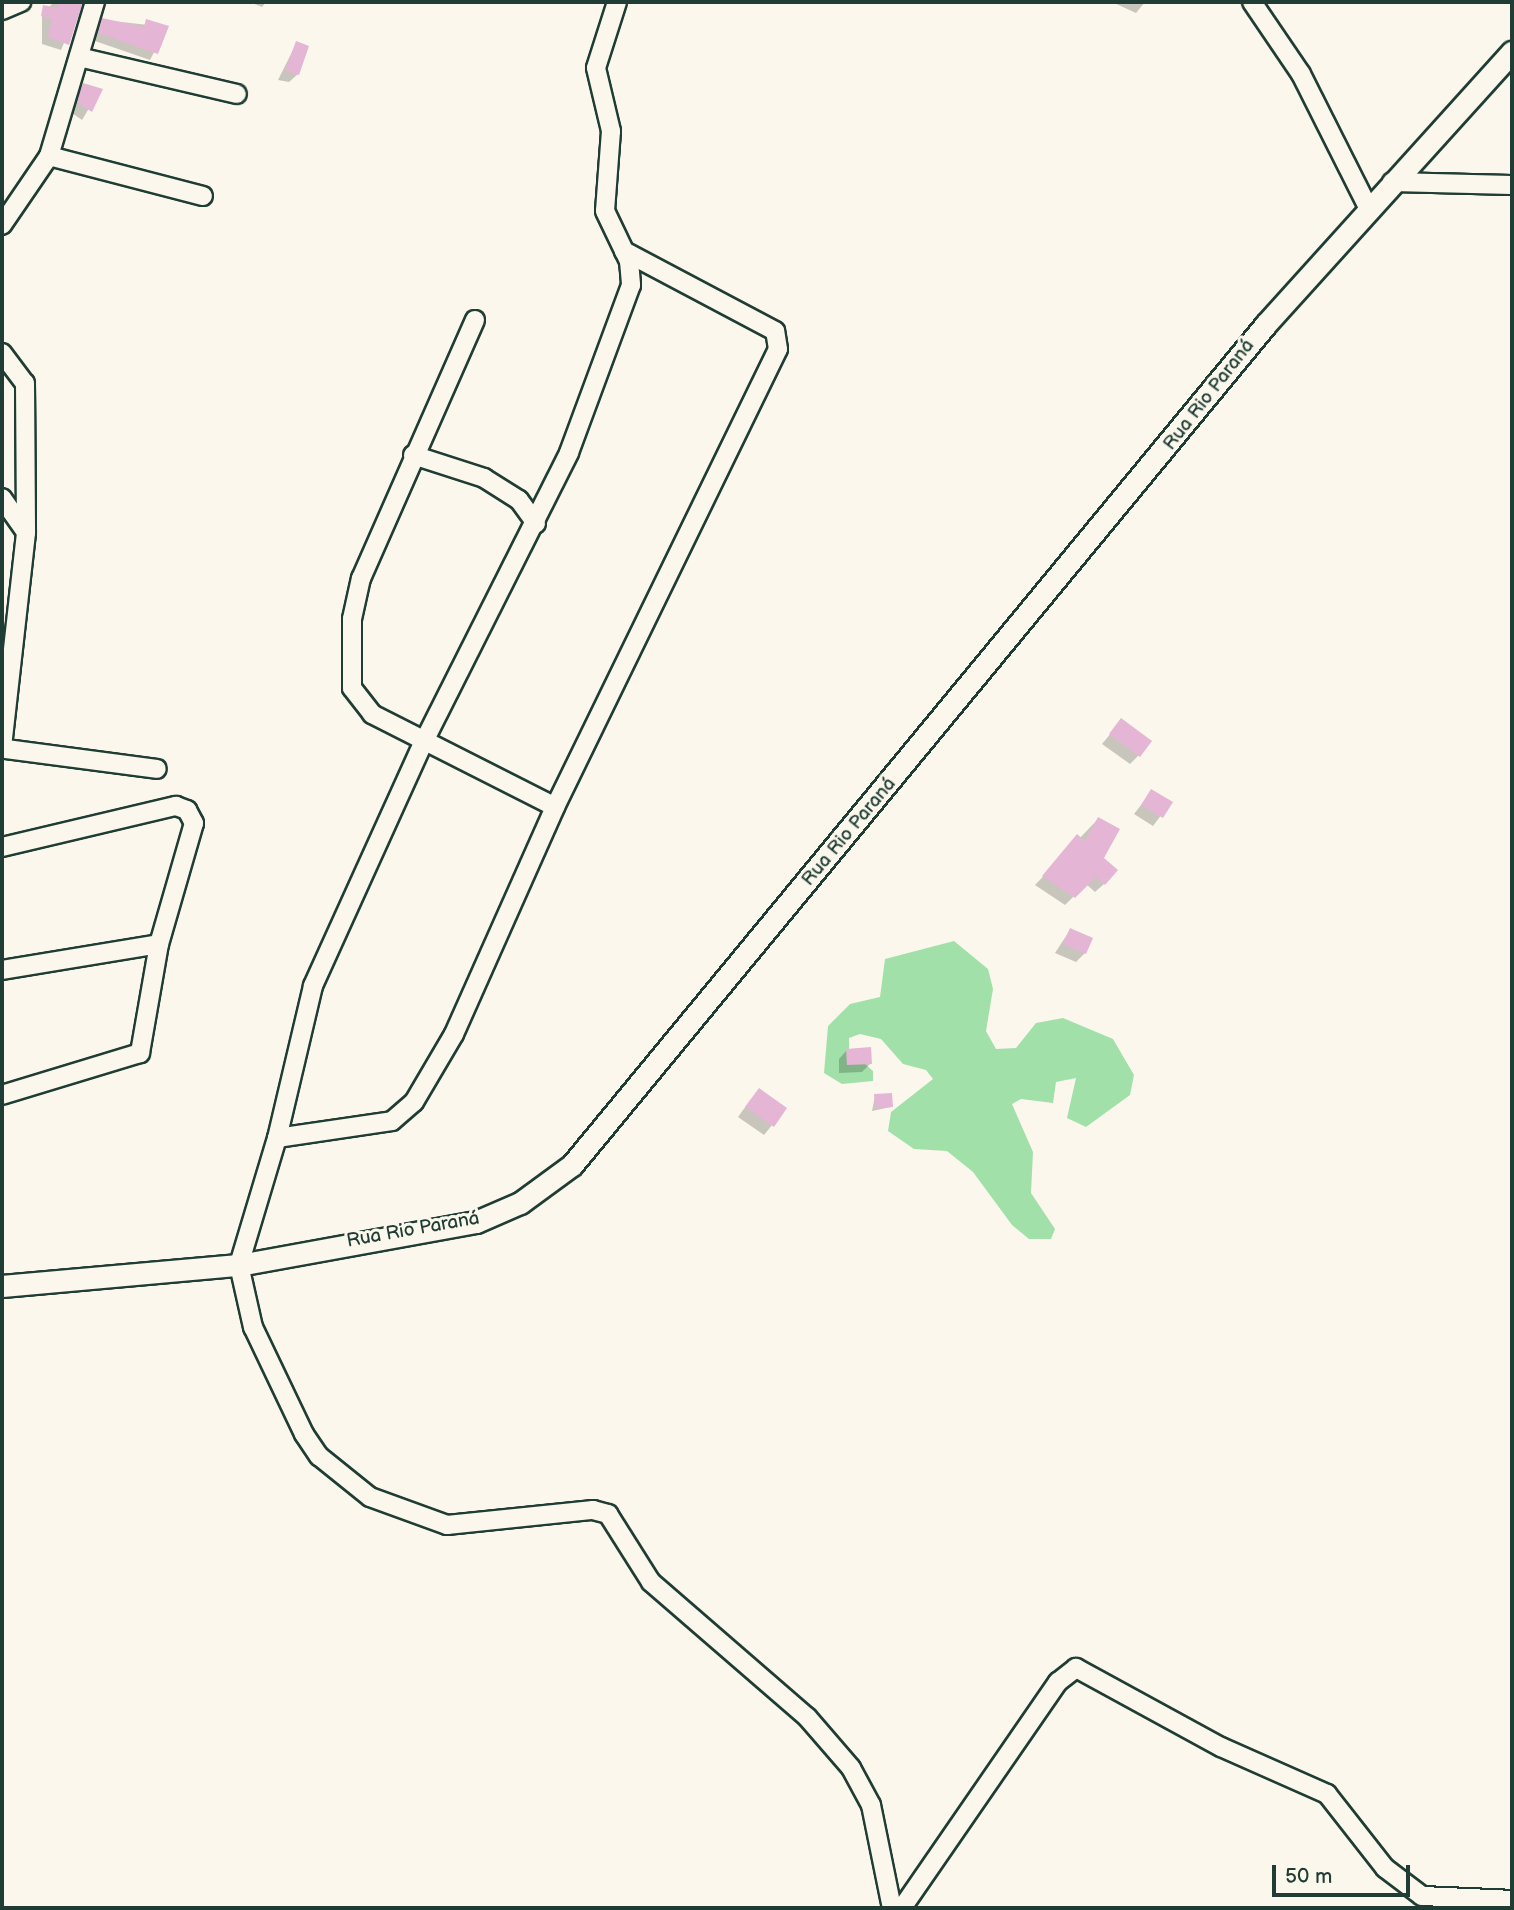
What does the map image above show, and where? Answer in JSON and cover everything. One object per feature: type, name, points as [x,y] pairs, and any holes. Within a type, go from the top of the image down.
[{"type":"street","points":[[2,10],[21,2]]},
{"type":"street","points":[[2,225],[8,209],[49,156],[95,2]]},
{"type":"street","points":[[617,2],[596,68],[611,131],[605,211],[624,251],[631,285],[536,523],[424,741],[313,986],[277,1138],[239,1265],[253,1327],[304,1434],[319,1456],[370,1497],[447,1525],[593,1510],[608,1514],[651,1582],[807,1717],[851,1768],[871,1805],[891,1908]]},
{"type":"street","points":[[1252,2],[1301,74],[1370,211]]},
{"type":"street","name":"Rua Rio Paraná","points":[[2,1286],[239,1265],[476,1222],[520,1203],[572,1165],[1266,324],[1512,51]]},
{"type":"street","points":[[79,57],[237,93]]},
{"type":"street","points":[[49,156],[203,196]]},
{"type":"street","points":[[1392,182],[1512,185]]},
{"type":"street","points":[[277,1138],[392,1121],[414,1102],[454,1034],[555,807],[779,344],[775,331],[730,303],[624,251]]},
{"type":"street","points":[[475,320],[413,455],[358,588],[352,688],[362,707],[555,807]]},
{"type":"street","points":[[2,353],[25,383],[26,533],[9,620],[4,748],[157,769]]},
{"type":"street","points":[[413,455],[484,478],[519,500],[536,523]]},
{"type":"street","points":[[2,498],[26,533]]},
{"type":"street","points":[[2,846],[176,807],[187,810],[194,823],[159,944],[140,1052],[2,1095]]},
{"type":"street","points":[[2,970],[159,944]]},
{"type":"street","points":[[902,1908],[1058,1682],[1076,1668],[1221,1746],[1327,1794],[1385,1868],[1422,1896],[1512,1900]]},
{"type":"green space","points":[[954,941],[988,969],[993,989],[986,1031],[996,1049],[1016,1048],[1036,1023],[1063,1018],[1113,1039],[1134,1075],[1130,1095],[1086,1127],[1067,1118],[1076,1078],[1056,1082],[1053,1103],[1021,1099],[1012,1104],[1033,1152],[1031,1193],[1055,1229],[1051,1239],[1029,1239],[1012,1225],[973,1172],[947,1151],[914,1149],[888,1131],[891,1112],[933,1079],[926,1070],[903,1064],[881,1039],[860,1034],[849,1038],[849,1050],[873,1071],[873,1081],[842,1084],[824,1073],[828,1026],[850,1004],[880,997],[885,959]]},
{"type":"building","points":[[58,2],[83,2],[69,45],[48,37],[52,19],[41,16],[43,5],[58,8]]},
{"type":"building","points":[[102,18],[144,27],[146,19],[169,26],[158,54],[98,33]]},
{"type":"building","points":[[296,41],[309,46],[299,75],[285,71]]},
{"type":"building","points":[[83,83],[103,89],[92,112],[77,102]]},
{"type":"building","points":[[1121,718],[1152,741],[1140,757],[1109,734]]},
{"type":"building","points":[[1151,789],[1173,802],[1163,818],[1141,805]]},
{"type":"building","points":[[1098,817],[1120,829],[1104,858],[1118,870],[1105,885],[1096,877],[1075,898],[1042,876],[1077,834],[1085,841]]},
{"type":"building","points":[[1070,928],[1093,938],[1086,954],[1063,944]]},
{"type":"building","points":[[871,1047],[872,1064],[847,1065],[846,1049]]},
{"type":"building","points":[[759,1088],[787,1108],[774,1127],[745,1107]]},
{"type":"building","points":[[892,1093],[893,1107],[875,1108],[874,1094]]}]
